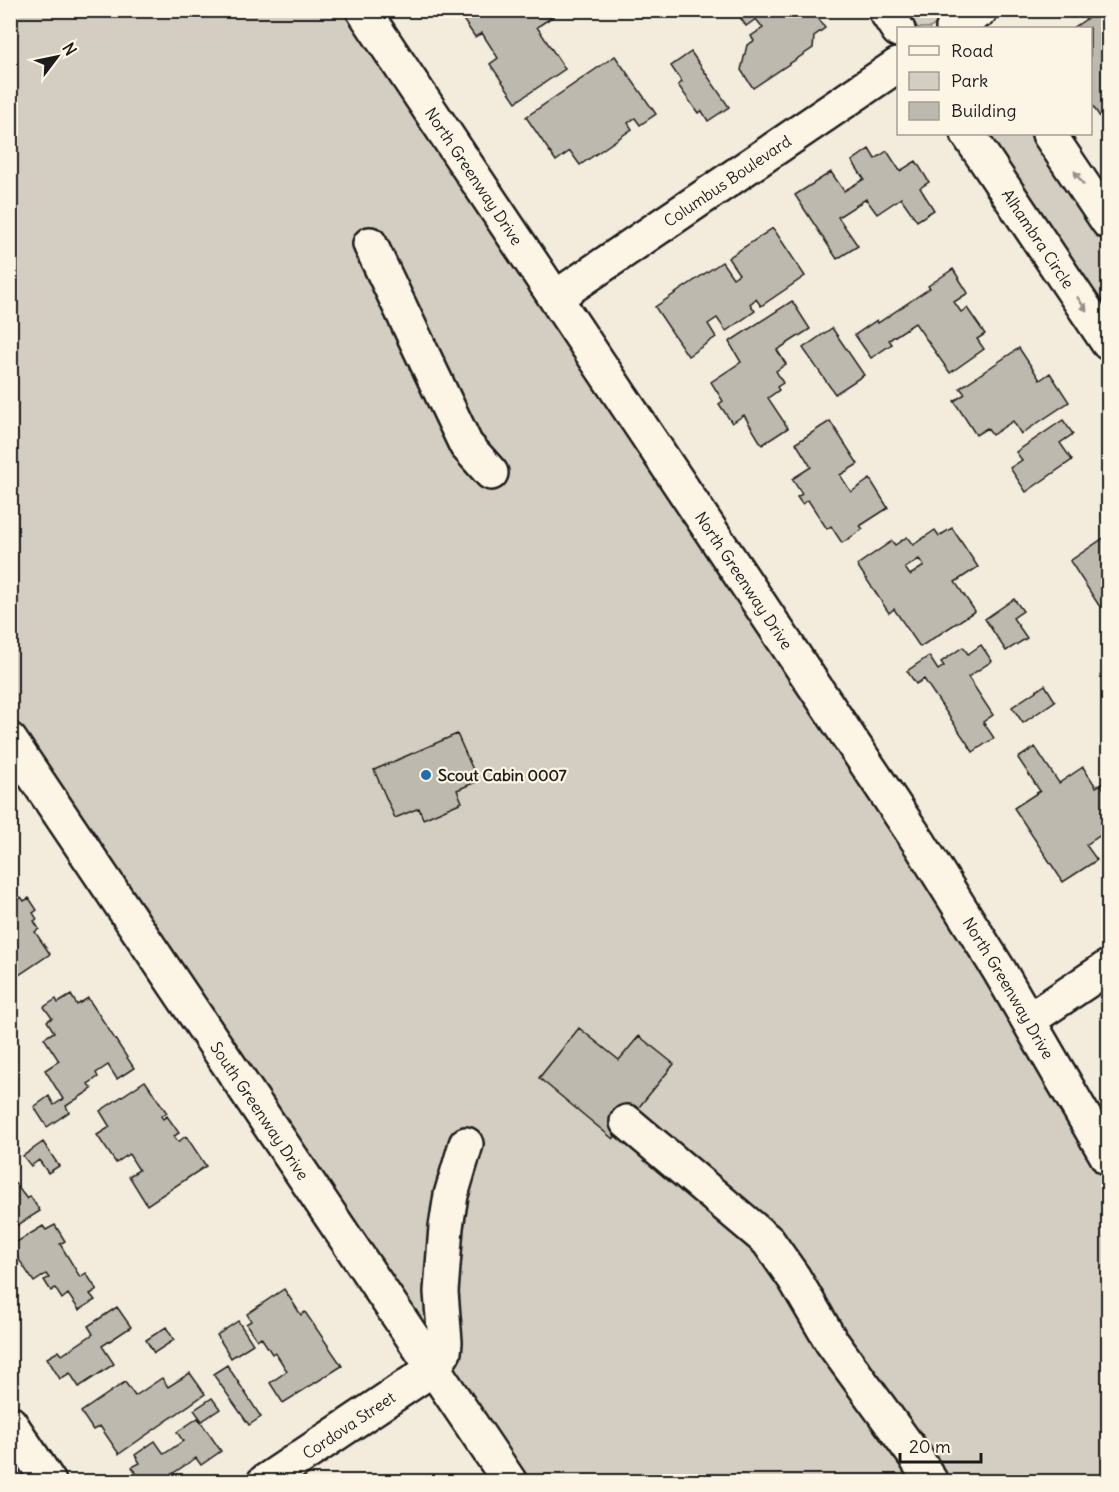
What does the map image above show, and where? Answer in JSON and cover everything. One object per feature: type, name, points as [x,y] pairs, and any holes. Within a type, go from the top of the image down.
[{"type":"street","name":"North Greenway Drive","points":[[363,10],[876,777],[966,916],[1108,1158]]},
{"type":"street","points":[[885,10],[897,28]]},
{"type":"street","name":"Columbus Boulevard","points":[[556,297],[897,66]]},
{"type":"street","name":"Alhambra Circle","points":[[969,135],[1108,343]]},
{"type":"street","points":[[1050,135],[1108,222]]},
{"type":"street","points":[[370,244],[466,445],[491,472]]},
{"type":"street","name":"South Greenway Drive","points":[[10,740],[510,1482]]},
{"type":"street","points":[[1029,1020],[1108,967]]},
{"type":"street","points":[[627,1122],[768,1241],[794,1278],[831,1341],[915,1456],[931,1482]]},
{"type":"street","points":[[434,1368],[444,1352],[446,1342],[441,1292],[446,1227],[451,1195],[466,1144]]},
{"type":"street","name":"Cordova Street","points":[[264,1482],[434,1368]]},
{"type":"street","points":[[10,1423],[50,1482]]},
{"type":"green space","points":[[10,11],[350,11],[849,757],[1108,1179],[1108,1481],[524,1481],[11,719]]},
{"type":"green space","points":[[906,11],[946,11],[949,15],[931,27],[917,27]]},
{"type":"green space","points":[[987,135],[1036,135],[1108,244],[1108,317]]},
{"type":"building","points":[[473,10],[563,10],[537,27],[565,69],[516,102],[490,64],[498,58],[482,33],[475,37],[462,18]]},
{"type":"building","points":[[735,10],[783,10],[786,14],[791,10],[813,10],[825,28],[814,36],[813,48],[753,88],[741,70],[747,45],[754,41],[751,36],[763,28],[756,19],[746,26]]},
{"type":"building","points":[[1100,10],[1108,10],[1108,129],[1092,105],[1092,27],[1074,27]]},
{"type":"building","points":[[691,52],[729,107],[708,121],[702,111],[698,113],[678,85],[682,82],[671,66]]},
{"type":"building","points":[[615,56],[656,114],[640,125],[635,118],[628,123],[632,129],[580,165],[570,151],[556,161],[526,117]]},
{"type":"building","points":[[869,149],[875,159],[887,151],[900,171],[916,161],[929,182],[920,188],[934,210],[917,221],[901,198],[877,214],[866,199],[838,217],[858,246],[837,259],[795,195],[831,172],[844,191],[864,179],[852,161]]},
{"type":"building","points":[[773,228],[805,276],[761,306],[756,299],[750,304],[755,311],[726,331],[717,318],[708,324],[716,337],[688,356],[655,307],[722,262],[733,278],[739,274],[728,258]]},
{"type":"building","points":[[953,269],[968,293],[954,302],[961,312],[967,308],[985,334],[977,339],[984,349],[950,373],[915,323],[889,340],[892,344],[871,358],[855,335],[877,320],[878,323],[930,288],[928,286]]},
{"type":"building","points":[[792,301],[810,329],[777,350],[786,364],[776,371],[783,383],[777,387],[779,390],[768,398],[788,428],[762,445],[744,415],[732,423],[719,404],[723,401],[711,382],[741,362],[729,342]]},
{"type":"building","points":[[832,328],[864,375],[835,394],[803,348]]},
{"type":"building","points":[[1019,348],[1040,380],[1050,373],[1069,402],[1021,434],[1013,421],[992,435],[987,428],[976,435],[954,401],[965,394],[960,388]]},
{"type":"building","points":[[1063,420],[1073,434],[1060,443],[1072,460],[1026,492],[1010,468],[1022,460],[1016,452]]},
{"type":"building","points":[[830,421],[858,464],[840,475],[851,492],[870,479],[888,508],[860,526],[863,529],[842,543],[831,526],[827,529],[808,500],[802,504],[797,497],[802,494],[792,479],[811,467],[796,443]]},
{"type":"building","points":[[952,528],[978,567],[955,582],[975,611],[920,647],[894,609],[889,613],[857,565],[892,541],[895,545],[907,537],[913,545],[935,530],[939,536]],"holes":[[[919,559],[924,566],[910,575],[905,568]]]},
{"type":"building","points":[[1108,535],[1108,602],[1100,607],[1070,561]]},
{"type":"building","points":[[1014,599],[1023,611],[1013,618],[1027,638],[1006,651],[985,619]]},
{"type":"building","points":[[981,645],[992,661],[968,677],[993,715],[983,722],[994,738],[973,752],[924,679],[916,684],[907,671],[929,656],[938,670],[944,666],[941,662],[963,647],[968,654]]},
{"type":"building","points":[[1045,685],[1055,701],[1023,723],[1012,707]]},
{"type":"building","name":"Scout Cabin 0007","points":[[457,734],[478,781],[457,790],[462,802],[423,819],[419,808],[395,818],[374,770]]},
{"type":"building","points":[[1035,747],[1059,783],[1083,767],[1096,787],[1101,784],[1108,796],[1108,830],[1086,845],[1097,860],[1063,882],[1014,808],[1040,791],[1018,758]]},
{"type":"building","points":[[21,897],[24,901],[29,898],[37,910],[33,913],[37,919],[34,921],[39,929],[35,932],[50,954],[10,981],[10,904]]},
{"type":"building","points":[[71,995],[77,1005],[88,998],[134,1068],[117,1079],[108,1065],[96,1073],[98,1077],[88,1084],[92,1089],[66,1106],[69,1112],[47,1127],[34,1107],[49,1096],[54,1105],[63,1099],[45,1070],[59,1061],[44,1038],[54,1032],[47,1021],[52,1018],[44,1007],[56,999],[58,1003]]},
{"type":"building","points":[[579,1028],[619,1060],[639,1036],[674,1064],[613,1139],[539,1078]]},
{"type":"building","points":[[145,1081],[167,1113],[161,1116],[163,1119],[167,1116],[179,1133],[174,1136],[178,1142],[186,1136],[206,1166],[147,1205],[129,1176],[139,1170],[129,1154],[116,1163],[97,1135],[110,1127],[100,1111]]},
{"type":"building","points":[[43,1142],[59,1166],[48,1173],[39,1160],[31,1166],[23,1156]]},
{"type":"building","points":[[14,1182],[27,1199],[30,1196],[40,1211],[10,1230],[10,1184]]},
{"type":"building","points":[[55,1225],[65,1241],[60,1244],[80,1277],[86,1273],[97,1290],[90,1294],[95,1300],[79,1310],[68,1294],[62,1299],[55,1288],[51,1291],[44,1280],[49,1278],[46,1274],[34,1282],[10,1246],[43,1226],[46,1230]]},
{"type":"building","points":[[284,1289],[301,1315],[305,1312],[342,1366],[283,1403],[270,1383],[287,1371],[275,1352],[272,1354],[261,1337],[257,1340],[246,1324],[251,1321],[247,1314]]},
{"type":"building","points":[[117,1307],[131,1327],[102,1346],[114,1364],[79,1387],[70,1373],[60,1379],[47,1358],[59,1351],[62,1355],[93,1334],[88,1326]]},
{"type":"building","points":[[238,1321],[253,1344],[231,1358],[217,1335]]},
{"type":"building","points":[[166,1327],[174,1340],[154,1353],[146,1340]]},
{"type":"building","points":[[227,1365],[261,1417],[249,1425],[213,1374]]},
{"type":"building","points":[[190,1373],[205,1394],[119,1454],[100,1426],[93,1430],[81,1412],[125,1382],[135,1396],[162,1378],[168,1387]]},
{"type":"building","points":[[212,1398],[220,1409],[202,1421],[194,1410]]},
{"type":"building","points":[[198,1418],[221,1451],[201,1465],[196,1458],[172,1474],[174,1477],[168,1482],[142,1482],[132,1467],[140,1463],[135,1455],[155,1441],[164,1454],[183,1441],[177,1432]]},
{"type":"place","name":"Scout Cabin 0007","points":[[426,775]]}]
